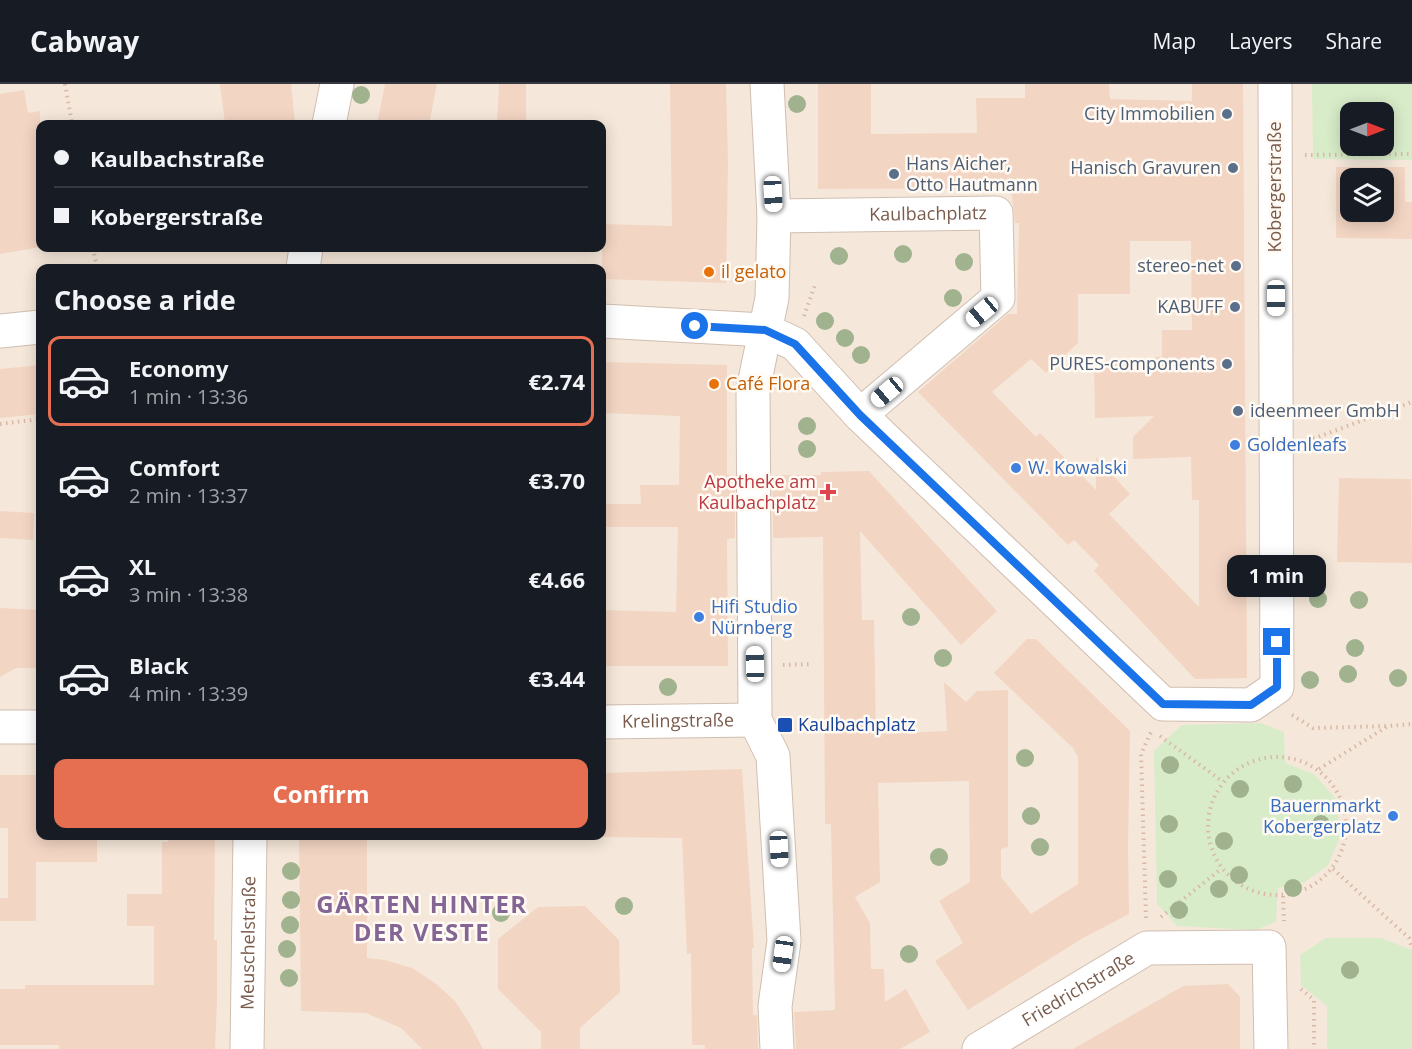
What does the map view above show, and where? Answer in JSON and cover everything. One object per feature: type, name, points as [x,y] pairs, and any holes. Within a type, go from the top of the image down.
[{"type":"street","points":[[330,120],[337,84]]},
{"type":"street","points":[[767,84],[774,216],[772,298],[753,390],[755,720],[773,756],[784,941],[775,1006],[777,1049]]},
{"type":"street","name":"Kobergerstraße","points":[[1251,705],[1277,687],[1275,84]]},
{"type":"street","name":"Kaulbachplatz","points":[[774,216],[996,213],[998,298],[860,415]]},
{"type":"street","points":[[606,321],[765,330],[795,344],[860,415],[1157,717],[1251,705]]},
{"type":"street","points":[[0,331],[36,327]]},
{"type":"street","name":"Krelingstraße","points":[[606,722],[755,720]]},
{"type":"street","points":[[0,727],[36,727]]},
{"type":"street","name":"Meuschelstraße","points":[[247,1049],[250,840]]},
{"type":"street","points":[[1147,948],[1269,947],[1271,1049]]},
{"type":"street","name":"Friedrichstraße","points":[[979,1049],[1147,948]]},
{"type":"path","points":[[65,84],[71,120]]},
{"type":"path","points":[[1275,155],[1412,154]]},
{"type":"path","points":[[1277,441],[1315,438],[1412,402]]},
{"type":"path","points":[[0,424],[36,420]]},
{"type":"path","points":[[782,665],[813,664]]},
{"type":"path","points":[[1251,705],[1292,715],[1313,728],[1412,724]]},
{"type":"path","points":[[1147,948],[1141,754],[1157,717],[1222,781]]},
{"type":"path","points":[[1319,769],[1388,726]]},
{"type":"path","points":[[1284,755],[1319,769],[1341,796],[1347,838],[1332,869],[1308,889],[1283,896],[1246,889],[1221,869],[1208,841],[1208,810],[1222,781],[1247,762],[1284,755]]},
{"type":"path","points":[[1147,948],[1161,917],[1221,869]]},
{"type":"path","points":[[1332,869],[1409,938],[1412,948]]},
{"type":"shaded area","points":[[0,84],[1412,84],[1412,1049],[0,1049]]},
{"type":"green space","points":[[1312,84],[1412,84],[1412,160],[1313,159]]},
{"type":"green space","points":[[1261,723],[1284,732],[1285,763],[1314,774],[1335,798],[1341,835],[1328,865],[1305,882],[1278,888],[1276,922],[1255,930],[1177,926],[1157,904],[1154,751],[1182,725]]},
{"type":"green space","points":[[1326,938],[1381,938],[1412,950],[1412,1049],[1327,1049],[1327,1006],[1301,985],[1300,955]]},
{"type":"building","points":[[220,84],[291,84],[295,120],[224,120]]},
{"type":"building","points":[[385,84],[437,84],[430,120],[378,120]]},
{"type":"building","points":[[499,84],[526,84],[526,120],[497,120]]},
{"type":"building","points":[[670,84],[726,84],[728,163],[726,283],[606,279],[606,264],[602,264],[602,252],[606,252],[606,224],[672,226]]},
{"type":"building","points":[[818,84],[871,84],[871,134],[977,133],[976,98],[1025,98],[1025,84],[1109,84],[1110,99],[1192,101],[1192,84],[1243,84],[1247,678],[1195,679],[1094,571],[1099,565],[1074,540],[1068,545],[918,392],[1008,314],[1017,314],[1019,223],[1015,223],[1011,188],[818,189]],"holes":[[[1130,241],[1191,241],[1192,330],[1162,330],[1162,357],[1155,357],[1155,362],[1094,363],[1095,418],[1154,416],[1133,437],[1133,459],[1191,457],[1192,500],[1199,500],[1199,607],[1109,514],[1130,494],[1096,457],[1096,490],[1040,433],[1036,437],[992,392],[1031,359],[1046,373],[1078,343],[1078,294],[1130,294]]]},
{"type":"building","points":[[24,90],[28,113],[40,111],[40,120],[36,120],[36,248],[0,254],[0,94]]},
{"type":"building","points":[[1336,167],[1405,167],[1405,202],[1412,202],[1412,239],[1336,238]]},
{"type":"building","points":[[606,362],[727,365],[727,475],[735,475],[735,538],[727,539],[728,666],[606,666],[606,610],[676,612],[678,527],[606,527],[606,504],[641,504],[640,485],[679,485],[680,416],[606,413]]},
{"type":"building","points":[[36,365],[36,414],[0,418],[0,369]]},
{"type":"building","points":[[869,471],[997,611],[961,645],[860,531],[862,620],[874,620],[876,734],[947,731],[944,682],[966,702],[977,691],[1008,690],[1008,847],[1001,849],[1001,877],[1031,914],[1078,884],[1078,757],[1073,748],[994,673],[1027,639],[1036,639],[1130,731],[1129,914],[1083,938],[968,1010],[935,961],[963,943],[939,901],[970,882],[969,781],[878,783],[880,882],[855,897],[870,923],[871,969],[884,969],[885,1002],[906,989],[930,1032],[900,1049],[796,1049],[794,1012],[835,1010],[831,824],[825,824],[823,537],[773,538],[772,475],[821,475],[821,472]]},
{"type":"building","points":[[1339,478],[1411,479],[1412,563],[1337,562]]},
{"type":"building","points":[[0,511],[34,513],[33,540],[0,538]]},
{"type":"building","points":[[0,608],[36,610],[36,668],[16,668],[0,677]]},
{"type":"building","points":[[742,769],[754,948],[752,948],[753,1015],[757,1015],[758,1049],[705,1049],[705,1045],[692,1045],[691,953],[687,954],[682,838],[606,837],[606,773]]},
{"type":"building","points":[[0,775],[36,775],[36,840],[97,840],[97,862],[36,862],[36,921],[0,921],[0,898],[8,898],[8,828],[0,828]]},
{"type":"building","points":[[168,840],[215,840],[214,940],[217,940],[215,1049],[59,1049],[59,1045],[0,1045],[0,989],[25,989],[25,985],[154,985],[154,926],[127,926],[127,894],[162,894],[162,842],[168,842]]},
{"type":"building","points":[[299,840],[367,840],[367,958],[385,960],[412,968],[435,983],[455,1001],[483,1049],[422,1049],[401,1028],[366,1013],[301,1011]]},
{"type":"building","points":[[585,906],[619,940],[620,992],[580,1028],[580,1049],[541,1049],[541,1032],[498,989],[498,939],[538,907]]},
{"type":"building","points":[[1228,984],[1240,997],[1240,1049],[1073,1049],[1183,986]]},
{"type":"place","name":"City Immobilien","points":[[1227,114]]},
{"type":"place","name":"Hanisch Gravuren","points":[[1233,168]]},
{"type":"place","name":"Hans Aicher, Otto Hautmann","points":[[894,174]]},
{"type":"place","name":"stereo-net","points":[[1236,266]]},
{"type":"place","name":"il gelato","points":[[709,272]]},
{"type":"place","name":"KABUFF","points":[[1235,307]]},
{"type":"place","name":"PURES-components","points":[[1227,364]]},
{"type":"place","name":"Café Flora","points":[[714,384]]},
{"type":"place","name":"ideenmeer GmbH","points":[[1238,411]]},
{"type":"place","name":"Goldenleafs","points":[[1235,445]]},
{"type":"place","name":"W. Kowalski","points":[[1016,468]]},
{"type":"place","name":"Apotheke am Kaulbachplatz","points":[[828,492]]},
{"type":"place","name":"Hifi Studio Nürnberg","points":[[699,617]]},
{"type":"place","name":"Kaulbachplatz","points":[[785,725]]},
{"type":"place","name":"Bauernmarkt Kobergerplatz","points":[[1393,816]]},
{"type":"district","name":"GÄRTEN HINTER DER VESTE","points":[[422,919]]},
{"type":"route","points":[[695,326],[765,330],[795,344],[860,415],[1163,704],[1251,705],[1277,687],[1277,642]]}]
